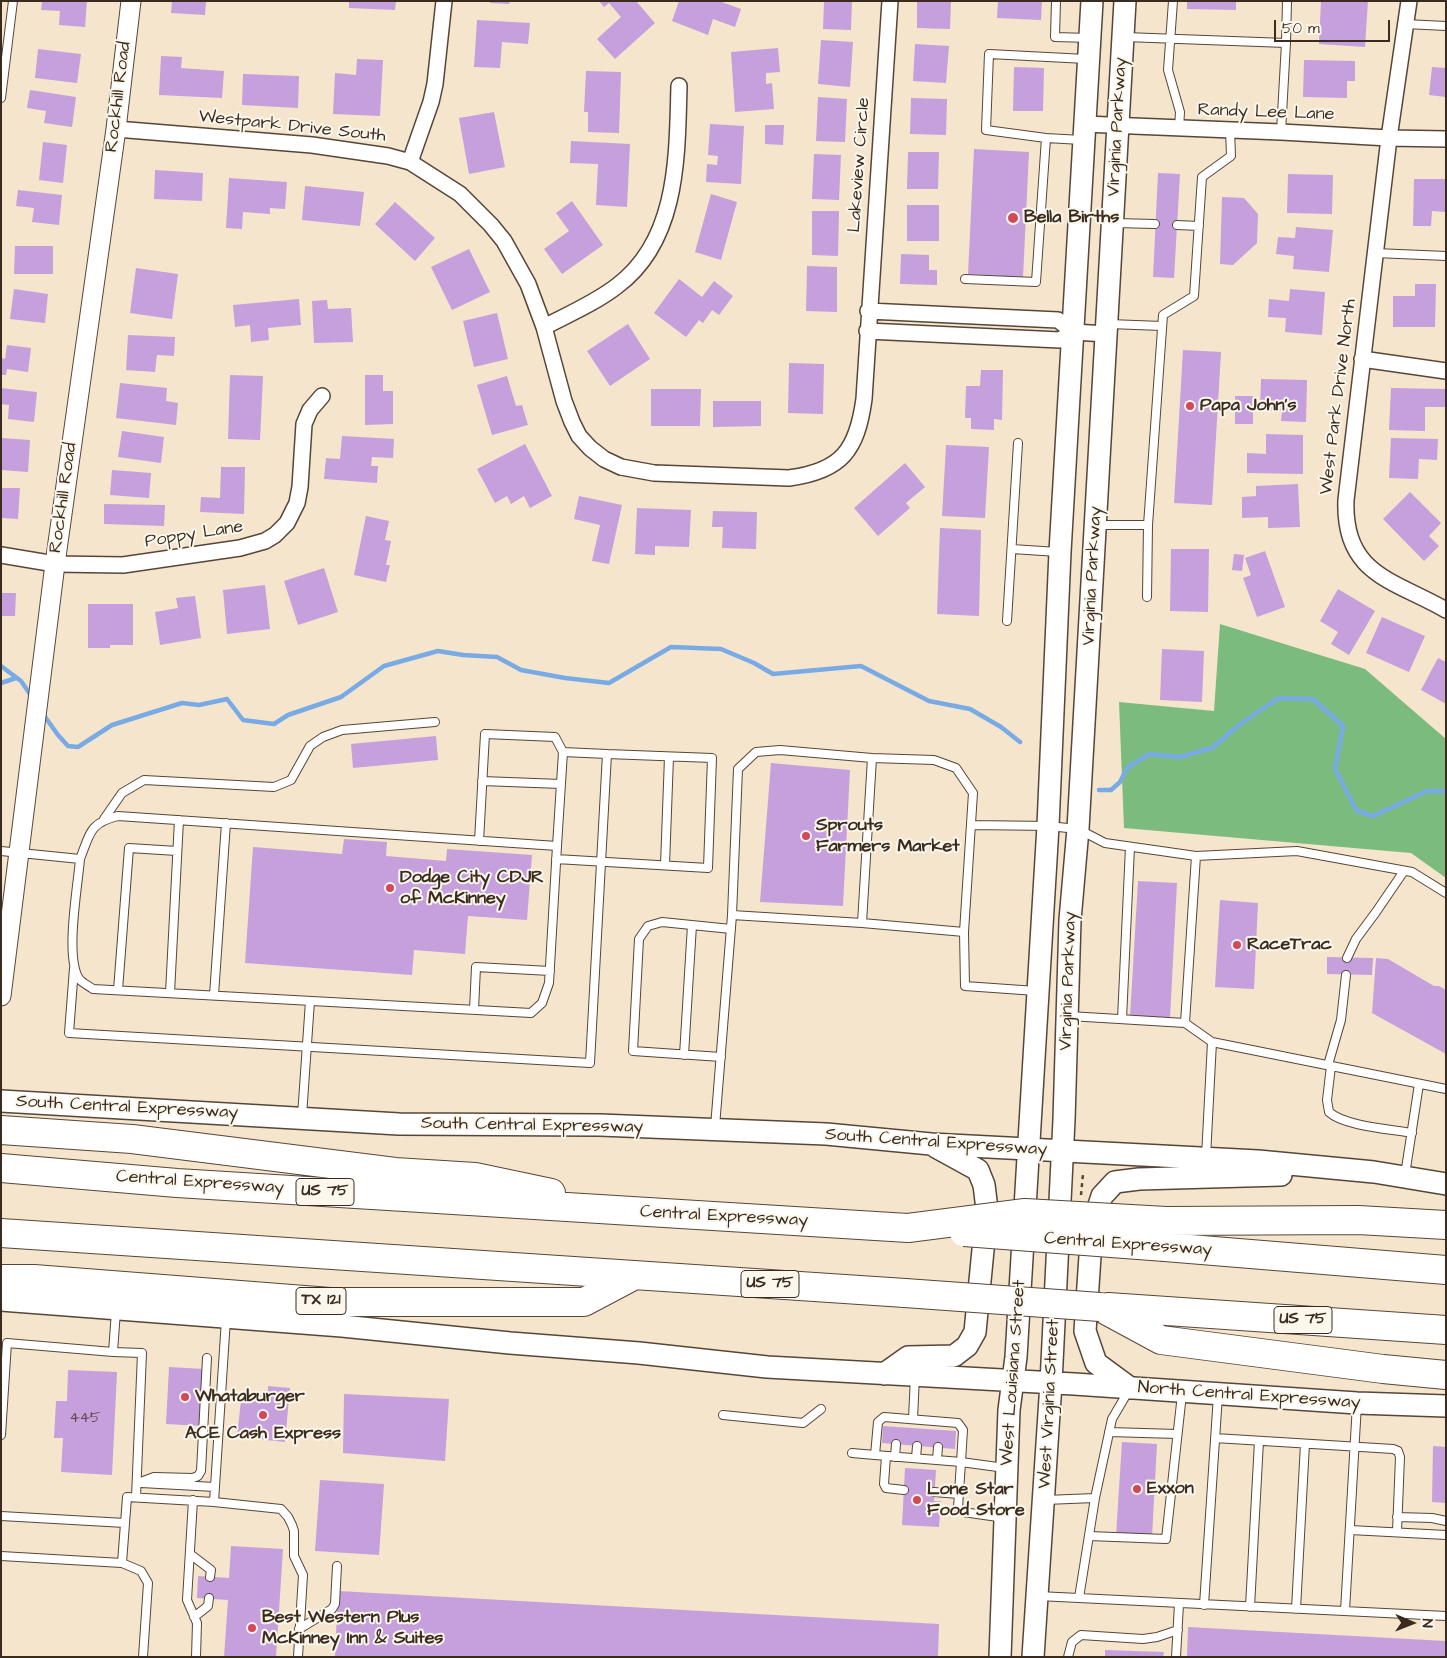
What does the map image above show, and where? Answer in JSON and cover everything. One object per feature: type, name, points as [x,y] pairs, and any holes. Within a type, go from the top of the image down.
[{"type":"highway","points":[[1,1130],[132,1140],[395,1172],[475,1177],[648,1213]]},
{"type":"highway","name":"Central Expressway","points":[[1,1168],[197,1184],[908,1228],[1166,1234],[1446,1270]]},
{"type":"highway","points":[[1166,1234],[1358,1220],[1446,1225]]},
{"type":"highway","name":"US 75","points":[[1,1233],[1446,1330]]},
{"type":"highway","name":"TX 121","points":[[1,1279],[34,1279],[330,1302],[584,1302],[635,1275]]},
{"type":"highway","points":[[1100,1307],[1160,1340],[1383,1369],[1446,1375]]},
{"type":"main road","name":"Virginia Parkway","points":[[1029,1150],[1048,826],[1060,552],[1092,1]]},
{"type":"main road","name":"Virginia Parkway","points":[[1062,1152],[1070,920],[1078,829],[1125,1]]},
{"type":"main road","name":"South Central Expressway","points":[[1,1101],[399,1124],[600,1125],[826,1134],[930,1144],[1062,1152]]},
{"type":"main road","points":[[884,1374],[908,1357],[954,1356],[967,1346],[975,1332],[987,1209],[984,1185],[978,1170],[930,1144]]},
{"type":"main road","name":"West Louisiana Street","points":[[1000,1657],[1009,1410],[1016,1357],[1029,1150]]},
{"type":"main road","points":[[1062,1152],[1206,1158],[1332,1167],[1446,1184]]},
{"type":"main road","name":"West Virginia Street","points":[[1033,1657],[1051,1383],[1062,1152]]},
{"type":"main road","points":[[1130,1388],[1096,1363],[1085,1331],[1092,1226],[1102,1196],[1115,1182],[1139,1179],[1374,1172]]},
{"type":"main road","points":[[1,1300],[342,1326],[640,1353],[767,1367],[1051,1383]]},
{"type":"main road","name":"North Central Expressway","points":[[1051,1383],[1357,1403],[1446,1406]]},
{"type":"street","name":"Rockhill Road","points":[[1,996],[10,851],[33,740],[55,564],[116,129],[131,1]]},
{"type":"street","points":[[410,162],[431,102],[435,84],[444,1]]},
{"type":"street","name":"Lakeview Circle","points":[[867,332],[890,1]]},
{"type":"street","name":"West Park Drive North","points":[[1409,1],[1374,253],[1345,519],[1354,547],[1371,570],[1385,580],[1446,610]]},
{"type":"street","points":[[544,327],[586,306],[618,286],[643,261],[668,208],[675,169],[679,86]]},
{"type":"street","name":"Randy Lee Lane","points":[[1084,132],[1118,126],[1446,139]]},
{"type":"street","name":"Westpark Drive South","points":[[116,129],[312,145],[388,156],[410,162],[460,194],[504,241],[528,284],[544,327],[564,401],[579,436],[604,459],[621,467],[663,474],[789,478],[816,473],[830,467],[844,456],[854,442],[860,422],[864,399],[867,332]]},
{"type":"street","points":[[868,311],[1058,320],[1073,332]]},
{"type":"street","points":[[867,332],[1060,340],[1073,332],[1107,329]]},
{"type":"street","points":[[1362,358],[1446,371]]},
{"type":"street","name":"Poppy Lane","points":[[1,555],[55,564],[104,566],[240,548],[266,541],[288,523],[297,503],[300,487],[304,424],[310,410],[322,396]]},
{"type":"lane","points":[[1,98],[13,1]]},
{"type":"lane","points":[[1056,1],[1055,37],[1089,48]]},
{"type":"lane","points":[[1173,1],[1168,70],[1180,112],[1179,129]]},
{"type":"lane","points":[[1282,132],[1287,1]]},
{"type":"lane","points":[[1405,24],[1446,26]]},
{"type":"lane","points":[[1123,37],[1286,43]]},
{"type":"lane","points":[[1084,132],[1046,138],[986,130],[989,54],[1089,48]]},
{"type":"lane","points":[[1148,597],[1148,525],[1163,315],[1194,296],[1202,177],[1231,156],[1230,129]]},
{"type":"lane","points":[[966,279],[1036,282],[1046,138]]},
{"type":"lane","points":[[1113,223],[1156,224]]},
{"type":"lane","points":[[1177,225],[1199,226]]},
{"type":"lane","points":[[1374,253],[1446,256]]},
{"type":"lane","points":[[1107,329],[1162,326]]},
{"type":"lane","points":[[1007,621],[1018,443]]},
{"type":"lane","points":[[1096,525],[1148,525]]},
{"type":"lane","points":[[1012,549],[1060,552]]},
{"type":"lane","points":[[104,819],[122,793],[144,780],[274,787],[291,780],[310,746],[323,737],[342,730],[435,722]]},
{"type":"lane","points":[[74,968],[81,980],[93,989],[531,1013],[542,1003],[550,983],[556,846],[563,752],[555,737],[485,734],[479,841]]},
{"type":"lane","points":[[715,1130],[732,916],[738,769],[756,752],[780,750],[872,758],[934,760],[956,768],[973,794],[964,932],[965,986],[1037,992]]},
{"type":"lane","points":[[556,859],[708,868],[712,758],[563,752]]},
{"type":"lane","points":[[556,846],[118,816],[104,819],[93,826],[80,859],[72,952],[74,968],[69,1033],[590,1063],[607,754]]},
{"type":"lane","points":[[665,865],[669,756]]},
{"type":"lane","points":[[862,923],[872,758]]},
{"type":"lane","points":[[482,781],[561,784]]},
{"type":"lane","points":[[170,993],[179,820]]},
{"type":"lane","points":[[214,995],[226,823]]},
{"type":"lane","points":[[972,825],[1048,826],[1078,829],[1105,843],[1196,856],[1297,851],[1412,872],[1446,893]]},
{"type":"lane","points":[[1122,1019],[1130,847]]},
{"type":"lane","points":[[118,990],[129,848],[177,851]]},
{"type":"lane","points":[[10,851],[80,859]]},
{"type":"lane","points":[[1185,1023],[1196,856]]},
{"type":"lane","points":[[1347,958],[1356,939],[1404,871]]},
{"type":"lane","points":[[732,916],[862,923],[964,932]]},
{"type":"lane","points":[[721,1057],[633,1051],[639,939],[648,926],[662,922],[731,929]]},
{"type":"lane","points":[[684,1054],[692,925]]},
{"type":"lane","points":[[474,1010],[476,967],[550,971]]},
{"type":"lane","points":[[1346,974],[1341,1020],[1330,1066],[1328,1112],[1335,1118],[1347,1122],[1412,1133]]},
{"type":"lane","points":[[302,1119],[310,1001]]},
{"type":"lane","points":[[1067,1016],[1185,1023],[1212,1042],[1446,1089]]},
{"type":"lane","points":[[1206,1158],[1212,1042]]},
{"type":"lane","points":[[1405,1177],[1418,1084]]},
{"type":"lane","points":[[113,1352],[116,1309]]},
{"type":"lane","points":[[214,1502],[226,1317]]},
{"type":"lane","points":[[1,1435],[7,1344],[142,1353],[136,1497]]},
{"type":"lane","points":[[137,1483],[154,1477],[193,1478],[198,1476],[201,1471],[207,1358]]},
{"type":"lane","points":[[915,1376],[916,1419],[919,1428]]},
{"type":"lane","points":[[1079,1598],[1095,1498],[1112,1419],[1130,1388]]},
{"type":"lane","points":[[1089,1536],[1166,1539],[1182,1392]]},
{"type":"lane","points":[[1204,1605],[1218,1394]]},
{"type":"lane","points":[[1345,1611],[1357,1403]]},
{"type":"lane","points":[[722,1414],[803,1423],[821,1409]]},
{"type":"lane","points":[[875,1455],[878,1422],[884,1417],[916,1419],[940,1426],[958,1423],[963,1430],[958,1508],[962,1512],[1005,1518]]},
{"type":"lane","points":[[898,1418],[898,1427]]},
{"type":"lane","points":[[1109,1432],[1177,1434]]},
{"type":"lane","points":[[1215,1438],[1398,1451],[1400,1456],[1397,1532]]},
{"type":"lane","points":[[1250,1607],[1259,1441]]},
{"type":"lane","points":[[895,1457],[896,1444]]},
{"type":"lane","points":[[1296,1609],[1305,1444]]},
{"type":"lane","points":[[916,1458],[917,1446]]},
{"type":"lane","points":[[937,1460],[938,1447]]},
{"type":"lane","points":[[852,1454],[961,1462],[1007,1468]]},
{"type":"lane","points":[[886,1456],[884,1484],[886,1488],[904,1490]]},
{"type":"lane","points":[[137,1483],[215,1487]]},
{"type":"lane","points":[[934,1492],[959,1494]]},
{"type":"lane","points":[[122,1563],[127,1497],[193,1500],[280,1509],[288,1517],[294,1531],[294,1556],[303,1575],[298,1657]]},
{"type":"lane","points":[[1044,1500],[1095,1498]]},
{"type":"lane","points":[[193,1500],[187,1600],[197,1623],[196,1657]]},
{"type":"lane","points":[[1,1516],[125,1523]]},
{"type":"lane","points":[[1397,1517],[1432,1518],[1446,1521]]},
{"type":"lane","points":[[1350,1530],[1446,1535]]},
{"type":"lane","points":[[190,1554],[211,1570],[210,1577]]},
{"type":"lane","points":[[1,1556],[122,1563],[141,1571],[148,1583],[143,1657]]},
{"type":"lane","points":[[299,1629],[332,1609],[335,1604],[337,1566]]},
{"type":"lane","points":[[1038,1596],[1446,1616]]},
{"type":"lane","points":[[194,1617],[208,1606],[209,1598]]},
{"type":"lane","points":[[1176,1657],[1179,1604]]},
{"type":"lane","points":[[1068,1657],[1072,1642],[1080,1635],[1143,1639],[1157,1638],[1178,1630]]},
{"type":"green space","points":[[1220,624],[1365,669],[1446,739],[1446,878],[1411,853],[1124,828],[1119,702],[1214,711]]},
{"type":"building","points":[[42,1],[87,1],[85,27],[59,25],[60,11],[41,10]]},
{"type":"building","points":[[172,1],[206,1],[205,15],[171,13]]},
{"type":"building","points":[[349,1],[396,1],[395,10],[349,8]]},
{"type":"building","points":[[490,1],[510,1],[509,4],[490,3]]},
{"type":"building","points":[[599,1],[636,1],[655,23],[615,59],[597,39],[621,17],[609,3],[604,7]]},
{"type":"building","points":[[679,1],[719,1],[741,9],[735,27],[713,19],[708,35],[672,21]]},
{"type":"building","points":[[824,1],[852,1],[851,30],[823,29]]},
{"type":"building","points":[[917,1],[951,1],[950,29],[917,28]]},
{"type":"building","points":[[998,1],[1042,1],[1041,20],[997,18]]},
{"type":"building","points":[[1187,1],[1236,1],[1236,10],[1187,9]]},
{"type":"building","points":[[1321,1],[1368,1],[1365,47],[1319,44]]},
{"type":"building","points":[[477,20],[530,23],[528,44],[502,42],[500,68],[474,67]]},
{"type":"building","points":[[821,40],[853,42],[850,87],[818,84]]},
{"type":"building","points":[[915,44],[949,46],[946,83],[913,81]]},
{"type":"building","points":[[778,48],[780,72],[766,73],[766,84],[772,83],[774,109],[735,112],[731,52]]},
{"type":"building","points":[[38,49],[81,54],[77,83],[35,78]]},
{"type":"building","points":[[161,56],[182,57],[181,68],[224,71],[222,98],[159,95]]},
{"type":"building","points":[[357,59],[383,60],[380,116],[333,114],[335,73],[356,75]]},
{"type":"building","points":[[1304,60],[1355,61],[1355,81],[1347,81],[1347,98],[1303,97]]},
{"type":"building","points":[[1014,67],[1044,68],[1043,111],[1013,111]]},
{"type":"building","points":[[1432,67],[1446,68],[1446,97],[1429,95]]},
{"type":"building","points":[[586,71],[621,72],[619,133],[588,132],[588,112],[584,112]]},
{"type":"building","points":[[243,74],[299,76],[298,108],[242,105]]},
{"type":"building","points":[[30,90],[76,97],[72,127],[44,123],[46,111],[27,108]]},
{"type":"building","points":[[818,97],[847,99],[845,142],[816,141]]},
{"type":"building","points":[[911,98],[947,99],[946,135],[910,134]]},
{"type":"building","points":[[494,112],[505,167],[469,174],[459,118]]},
{"type":"building","points":[[710,124],[744,126],[741,184],[706,182],[707,164],[717,165],[718,156],[708,155]]},
{"type":"building","points":[[765,125],[784,125],[783,145],[765,144]]},
{"type":"building","points":[[571,141],[630,144],[627,207],[596,205],[598,164],[570,163]]},
{"type":"building","points":[[43,142],[67,145],[63,183],[39,180]]},
{"type":"building","points":[[974,149],[1029,152],[1023,277],[968,274]]},
{"type":"building","points":[[908,152],[939,152],[938,189],[907,189]]},
{"type":"building","points":[[814,154],[841,155],[839,200],[812,199]]},
{"type":"building","points":[[155,170],[203,173],[202,201],[154,199]]},
{"type":"building","points":[[1158,173],[1180,174],[1174,278],[1153,277]]},
{"type":"building","points":[[1288,174],[1333,175],[1332,214],[1287,213]]},
{"type":"building","points":[[229,178],[287,182],[285,209],[270,208],[270,214],[243,212],[242,229],[226,228]]},
{"type":"building","points":[[1414,179],[1446,179],[1446,212],[1432,211],[1431,226],[1413,226]]},
{"type":"building","points":[[305,186],[364,192],[360,226],[302,220]]},
{"type":"building","points":[[18,190],[62,195],[59,225],[32,222],[34,208],[16,206]]},
{"type":"building","points":[[711,194],[737,202],[721,260],[695,252]]},
{"type":"building","points":[[1222,197],[1244,198],[1258,214],[1257,243],[1233,265],[1220,264]]},
{"type":"building","points":[[572,201],[603,245],[562,274],[544,249],[569,231],[556,213]]},
{"type":"building","points":[[395,202],[435,238],[415,261],[375,224]]},
{"type":"building","points":[[907,205],[939,205],[939,241],[907,241]]},
{"type":"building","points":[[812,211],[839,211],[838,256],[812,255]]},
{"type":"building","points":[[1296,227],[1333,230],[1329,272],[1293,269],[1294,256],[1276,254],[1278,237],[1295,238]]},
{"type":"building","points":[[15,246],[53,246],[53,274],[14,274]]},
{"type":"building","points":[[469,249],[490,292],[452,310],[431,267]]},
{"type":"building","points":[[901,254],[929,255],[929,270],[937,270],[937,285],[900,284]]},
{"type":"building","points":[[807,266],[837,267],[837,312],[806,311]]},
{"type":"building","points":[[136,268],[178,274],[172,319],[130,313]]},
{"type":"building","points":[[679,279],[702,297],[714,281],[733,296],[719,315],[712,310],[703,323],[699,320],[686,337],[654,313]]},
{"type":"building","points":[[1415,284],[1436,284],[1435,327],[1393,327],[1393,296],[1415,296]]},
{"type":"building","points":[[14,289],[48,294],[45,323],[10,319]]},
{"type":"building","points":[[1290,289],[1325,292],[1322,335],[1285,332],[1286,318],[1268,317],[1269,299],[1289,301]]},
{"type":"building","points":[[299,299],[301,325],[268,328],[269,340],[251,342],[250,325],[235,327],[233,305]]},
{"type":"building","points":[[327,300],[328,309],[351,308],[353,342],[314,343],[312,301]]},
{"type":"building","points":[[497,313],[508,359],[474,367],[463,321]]},
{"type":"building","points":[[628,324],[650,359],[610,386],[587,351]]},
{"type":"building","points":[[128,335],[175,337],[174,356],[157,355],[155,372],[126,370]]},
{"type":"building","points":[[7,345],[31,348],[28,372],[7,369],[6,375],[1,375],[1,358],[5,359]]},
{"type":"building","points":[[1183,350],[1221,352],[1212,505],[1174,503]]},
{"type":"building","points":[[789,363],[824,364],[823,414],[788,413]]},
{"type":"building","points":[[981,370],[1003,370],[1002,420],[994,419],[994,430],[971,429],[971,418],[965,418],[966,386],[980,386]]},
{"type":"building","points":[[230,375],[263,376],[260,440],[228,439]]},
{"type":"building","points":[[365,375],[383,375],[383,391],[393,391],[393,424],[365,425]]},
{"type":"building","points":[[507,376],[516,406],[522,405],[528,425],[492,435],[477,385]]},
{"type":"building","points":[[1261,379],[1307,380],[1306,422],[1281,421],[1282,411],[1260,410]]},
{"type":"building","points":[[120,383],[167,388],[166,401],[178,403],[176,425],[116,418]]},
{"type":"building","points":[[1,388],[37,392],[34,422],[8,419],[9,405],[1,404]]},
{"type":"building","points":[[1391,388],[1446,389],[1446,407],[1425,407],[1425,431],[1389,430]]},
{"type":"building","points":[[651,389],[701,389],[700,426],[651,426]]},
{"type":"building","points":[[1235,396],[1253,396],[1253,424],[1235,424]]},
{"type":"building","points":[[713,401],[761,401],[761,426],[713,427]]},
{"type":"building","points":[[122,431],[164,437],[161,463],[118,457]]},
{"type":"building","points":[[1266,434],[1303,435],[1303,474],[1247,473],[1247,453],[1266,454]]},
{"type":"building","points":[[342,436],[394,439],[393,458],[372,457],[371,466],[378,466],[377,483],[324,479],[326,458],[340,459]]},
{"type":"building","points":[[1,438],[30,440],[28,472],[1,470]]},
{"type":"building","points":[[1391,438],[1438,439],[1437,460],[1419,459],[1418,479],[1389,478]]},
{"type":"building","points":[[525,444],[552,496],[530,508],[524,496],[511,504],[507,496],[495,503],[477,469]]},
{"type":"building","points":[[946,445],[989,447],[985,518],[942,516]]},
{"type":"building","points":[[905,463],[925,487],[906,503],[910,508],[878,536],[854,508]]},
{"type":"building","points":[[221,467],[245,467],[244,514],[200,512],[201,497],[220,498]]},
{"type":"building","points":[[112,470],[151,473],[149,498],[110,495]]},
{"type":"building","points":[[1298,484],[1300,527],[1268,528],[1268,517],[1242,518],[1242,497],[1256,496],[1256,486]]},
{"type":"building","points":[[1,488],[20,488],[18,519],[1,518]]},
{"type":"building","points":[[1410,492],[1441,523],[1429,536],[1439,546],[1424,561],[1383,519]]},
{"type":"building","points":[[579,496],[622,505],[609,564],[592,561],[600,525],[574,519]]},
{"type":"building","points":[[104,504],[165,505],[164,526],[104,524]]},
{"type":"building","points":[[637,508],[691,510],[689,547],[655,546],[655,555],[635,554]]},
{"type":"building","points":[[713,511],[757,512],[756,549],[722,548],[723,527],[712,527]]},
{"type":"building","points":[[366,516],[389,521],[385,540],[391,541],[386,565],[390,565],[386,582],[354,575]]},
{"type":"building","points":[[940,528],[981,530],[979,616],[937,614]]},
{"type":"building","points":[[1171,549],[1209,549],[1208,612],[1170,611]]},
{"type":"building","points":[[1265,551],[1285,607],[1257,617],[1243,578],[1251,575],[1245,558]]},
{"type":"building","points":[[1234,554],[1244,555],[1242,571],[1232,570]]},
{"type":"building","points":[[324,568],[338,612],[298,625],[284,581]]},
{"type":"building","points":[[265,585],[270,629],[227,634],[223,590]]},
{"type":"building","points":[[1338,589],[1375,611],[1349,655],[1331,644],[1338,632],[1320,621]]},
{"type":"building","points":[[1,593],[16,593],[15,616],[1,616]]},
{"type":"building","points":[[195,596],[201,638],[160,645],[155,612],[178,608],[176,598]]},
{"type":"building","points":[[88,604],[133,604],[133,645],[110,645],[110,648],[88,648]]},
{"type":"building","points":[[1382,617],[1425,636],[1409,672],[1366,653]]},
{"type":"building","points":[[1162,649],[1204,651],[1202,702],[1160,700]]},
{"type":"building","points":[[1438,658],[1446,662],[1446,704],[1421,690]]},
{"type":"building","points":[[436,736],[438,760],[353,768],[351,744]]},
{"type":"building","name":"Sprouts Farmers Market","points":[[771,763],[850,770],[843,906],[760,902]]},
{"type":"building","name":"Dodge City CDJR of McKinney","points":[[344,839],[387,842],[386,856],[446,861],[447,849],[532,855],[527,920],[468,916],[465,954],[414,950],[412,975],[245,963],[253,847],[342,854]]},
{"type":"building","points":[[1138,881],[1177,883],[1170,1019],[1130,1017]]},
{"type":"building","name":"RaceTrac","points":[[1220,900],[1258,903],[1254,989],[1215,987]]},
{"type":"building","points":[[1327,957],[1373,958],[1372,975],[1327,974]]},
{"type":"building","points":[[1376,958],[1388,959],[1434,986],[1439,986],[1446,990],[1446,1054],[1372,1013]]},
{"type":"building","name":"Whataburger","points":[[169,1367],[204,1369],[201,1426],[166,1424]]},
{"type":"building","points":[[68,1370],[117,1372],[112,1475],[61,1472],[63,1438],[54,1438],[56,1401],[67,1401]]},
{"type":"building","name":"ACE Cash Express","points":[[268,1386],[290,1388],[285,1442],[237,1437],[242,1391],[268,1394]]},
{"type":"building","points":[[344,1394],[449,1399],[445,1461],[343,1453]]},
{"type":"building","points":[[883,1426],[956,1431],[955,1449],[882,1443]]},
{"type":"building","name":"Exxon","points":[[1122,1442],[1157,1444],[1152,1537],[1116,1535]]},
{"type":"building","points":[[1433,1446],[1446,1447],[1446,1503],[1432,1502]]},
{"type":"building","points":[[905,1468],[936,1470],[934,1501],[941,1501],[939,1527],[902,1525]]},
{"type":"building","points":[[320,1480],[384,1484],[379,1555],[315,1551]]},
{"type":"building","name":"Best Western Plus McKinney Inn & Suites","points":[[231,1546],[283,1549],[276,1657],[224,1657],[228,1600],[197,1598],[198,1576],[229,1578]]},
{"type":"building","points":[[338,1591],[939,1624],[938,1657],[335,1657]]},
{"type":"building","points":[[1188,1627],[1446,1641],[1446,1657],[1187,1657]]},
{"type":"building","points":[[1105,1650],[1164,1652],[1163,1657],[1105,1657]]},
{"type":"waterway","points":[[43,714],[68,746],[78,747],[112,725],[182,703],[199,705],[227,699],[243,720],[274,724],[288,715],[341,697],[384,666],[438,651],[497,657],[521,670],[609,683],[671,647],[721,649],[754,663],[773,674],[861,666],[929,701],[970,709],[1001,727],[1020,742]]},
{"type":"waterway","points":[[1,666],[21,681],[32,697]]},
{"type":"waterway","points":[[1,683],[16,678]]},
{"type":"waterway","points":[[1099,790],[1111,790],[1120,782],[1127,768],[1149,754],[1180,757],[1212,748],[1240,724],[1279,698],[1313,699],[1343,726],[1335,769],[1357,811],[1373,816],[1427,791],[1446,791]]},
{"type":"place","name":"Bella Births","points":[[1013,218]]},
{"type":"place","name":"Papa John's","points":[[1190,406]]},
{"type":"place","name":"Sprouts Farmers Market","points":[[806,836]]},
{"type":"place","name":"Dodge City CDJR of McKinney","points":[[390,888]]},
{"type":"place","name":"RaceTrac","points":[[1237,945]]},
{"type":"place","name":"Whataburger","points":[[185,1397]]},
{"type":"place","name":"ACE Cash Express","points":[[263,1415]]},
{"type":"place","name":"Exxon","points":[[1137,1489]]},
{"type":"place","name":"Lone Star Food Store","points":[[917,1500]]},
{"type":"place","name":"Best Western Plus McKinney Inn & Suites","points":[[252,1628]]}]
